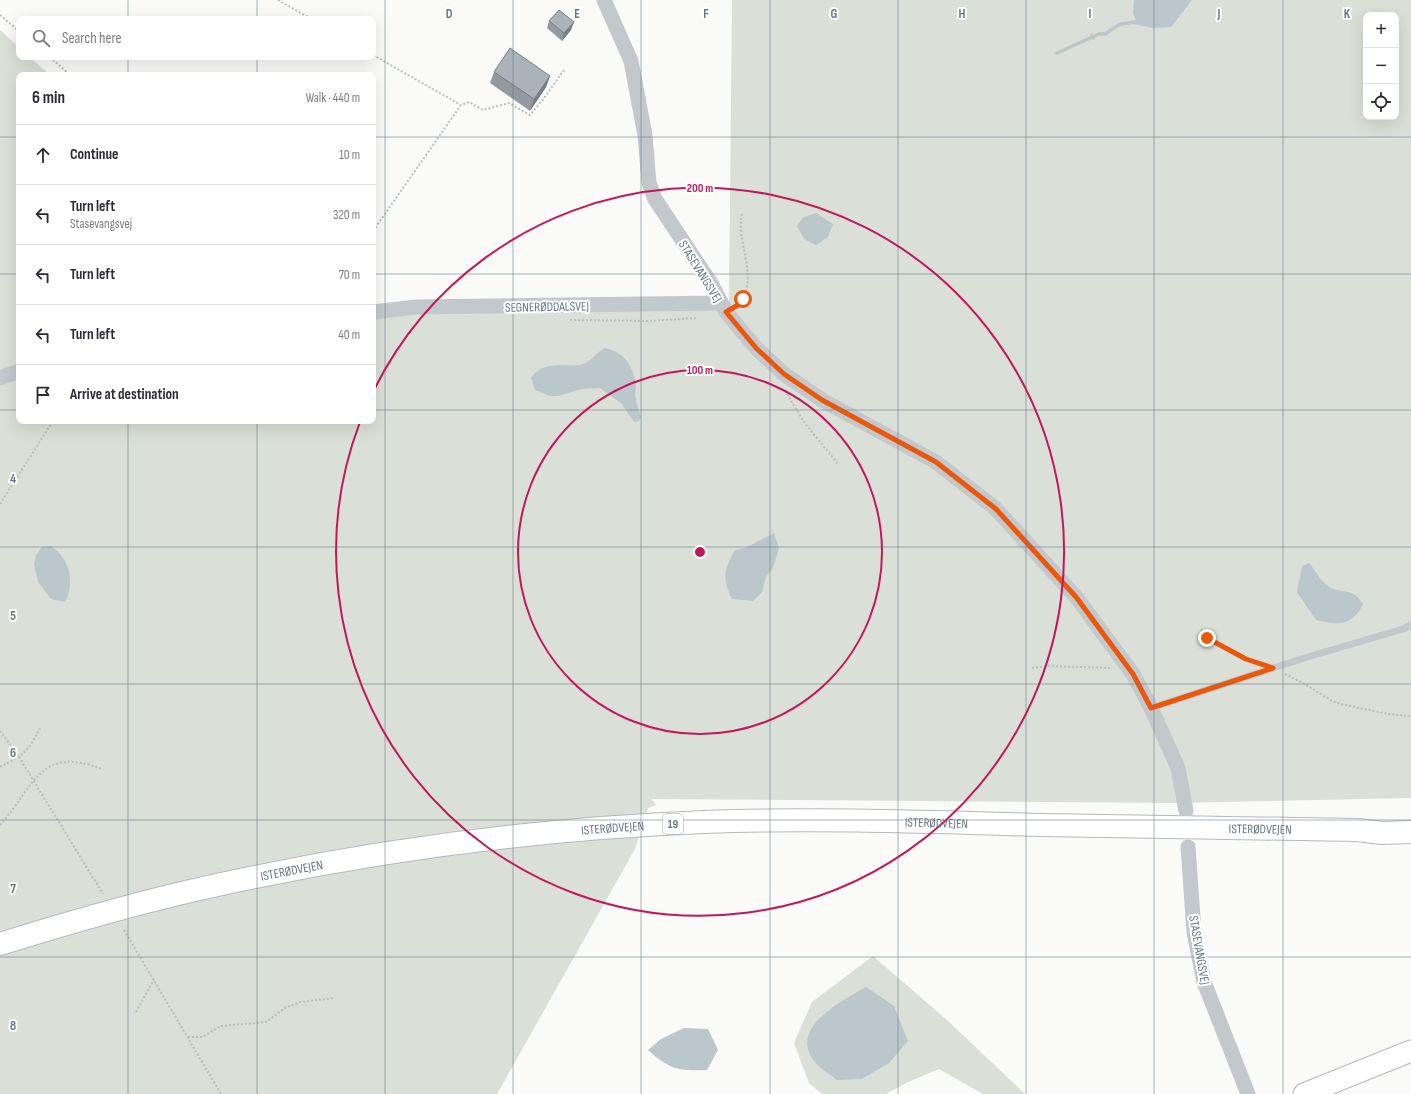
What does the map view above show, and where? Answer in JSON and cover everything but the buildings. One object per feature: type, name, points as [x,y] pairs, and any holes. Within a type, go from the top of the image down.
[{"type":"highway","name":"ISTERØDVEJEN","points":[[0,944],[62,925],[185,892],[324,864],[446,845],[590,830],[702,822],[835,820],[1358,830],[1382,833],[1411,832]]},
{"type":"highway","name":"ISTERØDVEJEN","points":[[1358,830],[1382,826],[1411,824]]},
{"type":"street","name":"STASEVANGSVEJ","points":[[604,0],[631,61],[645,135],[649,183],[655,199],[712,285],[723,307],[756,348],[784,374],[822,400],[936,462],[996,509],[1076,597],[1126,665],[1151,708],[1178,768],[1186,811]]},
{"type":"street","name":"SEGNERØDDALSVEJ","points":[[376,312],[416,307],[723,307]]},
{"type":"street","points":[[0,378],[16,372]]},
{"type":"street","name":"STASEVANGSVEJ","points":[[1188,847],[1194,932],[1204,982],[1248,1094]]},
{"type":"street","points":[[1304,1094],[1411,1051]]},
{"type":"lane","points":[[1151,708],[1273,668],[1403,629],[1411,625]]},
{"type":"path","points":[[278,0],[306,16]]},
{"type":"path","points":[[0,15],[16,28]]},
{"type":"path","points":[[1091,34],[1095,41]]},
{"type":"path","points":[[376,57],[461,105]]},
{"type":"path","points":[[53,60],[67,72]]},
{"type":"path","points":[[376,227],[461,105],[469,102],[483,110],[509,103],[530,114],[542,101],[564,70]]},
{"type":"path","points":[[723,307],[738,305],[743,299],[745,291],[747,264],[740,230],[742,213]]},
{"type":"path","points":[[785,391],[795,405],[804,422],[838,464]]},
{"type":"path","points":[[0,504],[51,424]]},
{"type":"path","points":[[1201,629],[1207,638],[1223,647],[1263,666],[1273,668],[1300,681],[1332,701],[1388,714],[1411,716]]},
{"type":"path","points":[[1032,668],[1050,666],[1108,669],[1126,665]]},
{"type":"path","points":[[0,766],[19,757],[27,751],[40,728]]},
{"type":"path","points":[[0,731],[19,757],[103,894]]},
{"type":"path","points":[[0,825],[17,804],[32,780],[49,767],[67,761],[78,761],[102,769]]},
{"type":"path","points":[[124,930],[188,1036],[220,1094]]},
{"type":"path","points":[[136,1012],[154,979]]},
{"type":"path","points":[[188,1036],[202,1037],[221,1026],[266,1022],[285,1008],[300,1002],[335,998]]},
{"type":"shaded area","points":[[732,0],[1411,0],[1411,798],[1171,803],[651,799],[656,805],[648,808],[635,849],[497,1094],[0,1094],[0,30],[16,44],[16,60],[33,60],[47,72],[16,72],[16,424],[376,424],[376,310],[729,305]]},
{"type":"shaded area","points":[[1134,0],[1192,0],[1171,27],[1153,28],[1133,24],[1136,20],[1133,14]]},
{"type":"shaded area","points":[[816,213],[833,224],[828,237],[816,245],[804,239],[797,226],[804,217]]},
{"type":"shaded area","points":[[605,348],[621,355],[629,364],[634,374],[636,382],[635,397],[641,417],[639,421],[634,422],[621,403],[600,388],[582,389],[558,396],[550,396],[535,390],[531,378],[541,369],[553,366],[584,364]]},
{"type":"shaded area","points":[[774,533],[779,548],[773,568],[766,577],[762,592],[753,601],[732,599],[727,586],[726,574],[728,563],[735,550],[745,548]]},
{"type":"shaded area","points":[[51,546],[63,557],[69,571],[70,587],[65,602],[51,599],[38,582],[34,564],[36,555],[42,547]]},
{"type":"shaded area","points":[[1309,563],[1324,583],[1332,588],[1350,593],[1359,598],[1363,604],[1354,617],[1338,623],[1316,620],[1297,592],[1302,566]]},
{"type":"shaded area","points":[[873,956],[947,1020],[1025,1094],[983,1094],[939,1069],[908,1082],[886,1094],[822,1094],[809,1083],[794,1043],[812,1002]]},
{"type":"shaded area","points":[[866,987],[894,1006],[908,1041],[889,1063],[862,1079],[837,1080],[815,1062],[808,1050],[808,1038],[813,1027],[821,1017],[844,1000]]},
{"type":"shaded area","points":[[684,1028],[708,1029],[718,1050],[707,1070],[675,1068],[663,1062],[648,1050],[661,1039]]},
{"type":"waterway","points":[[1057,53],[1099,34],[1105,34],[1120,24],[1135,22]]},
{"type":"route","points":[[743,299],[738,305],[726,312],[756,348],[784,374],[822,400],[936,462],[996,509],[1076,597],[1133,674],[1151,708],[1273,668],[1263,666],[1246,659],[1207,638]]}]
